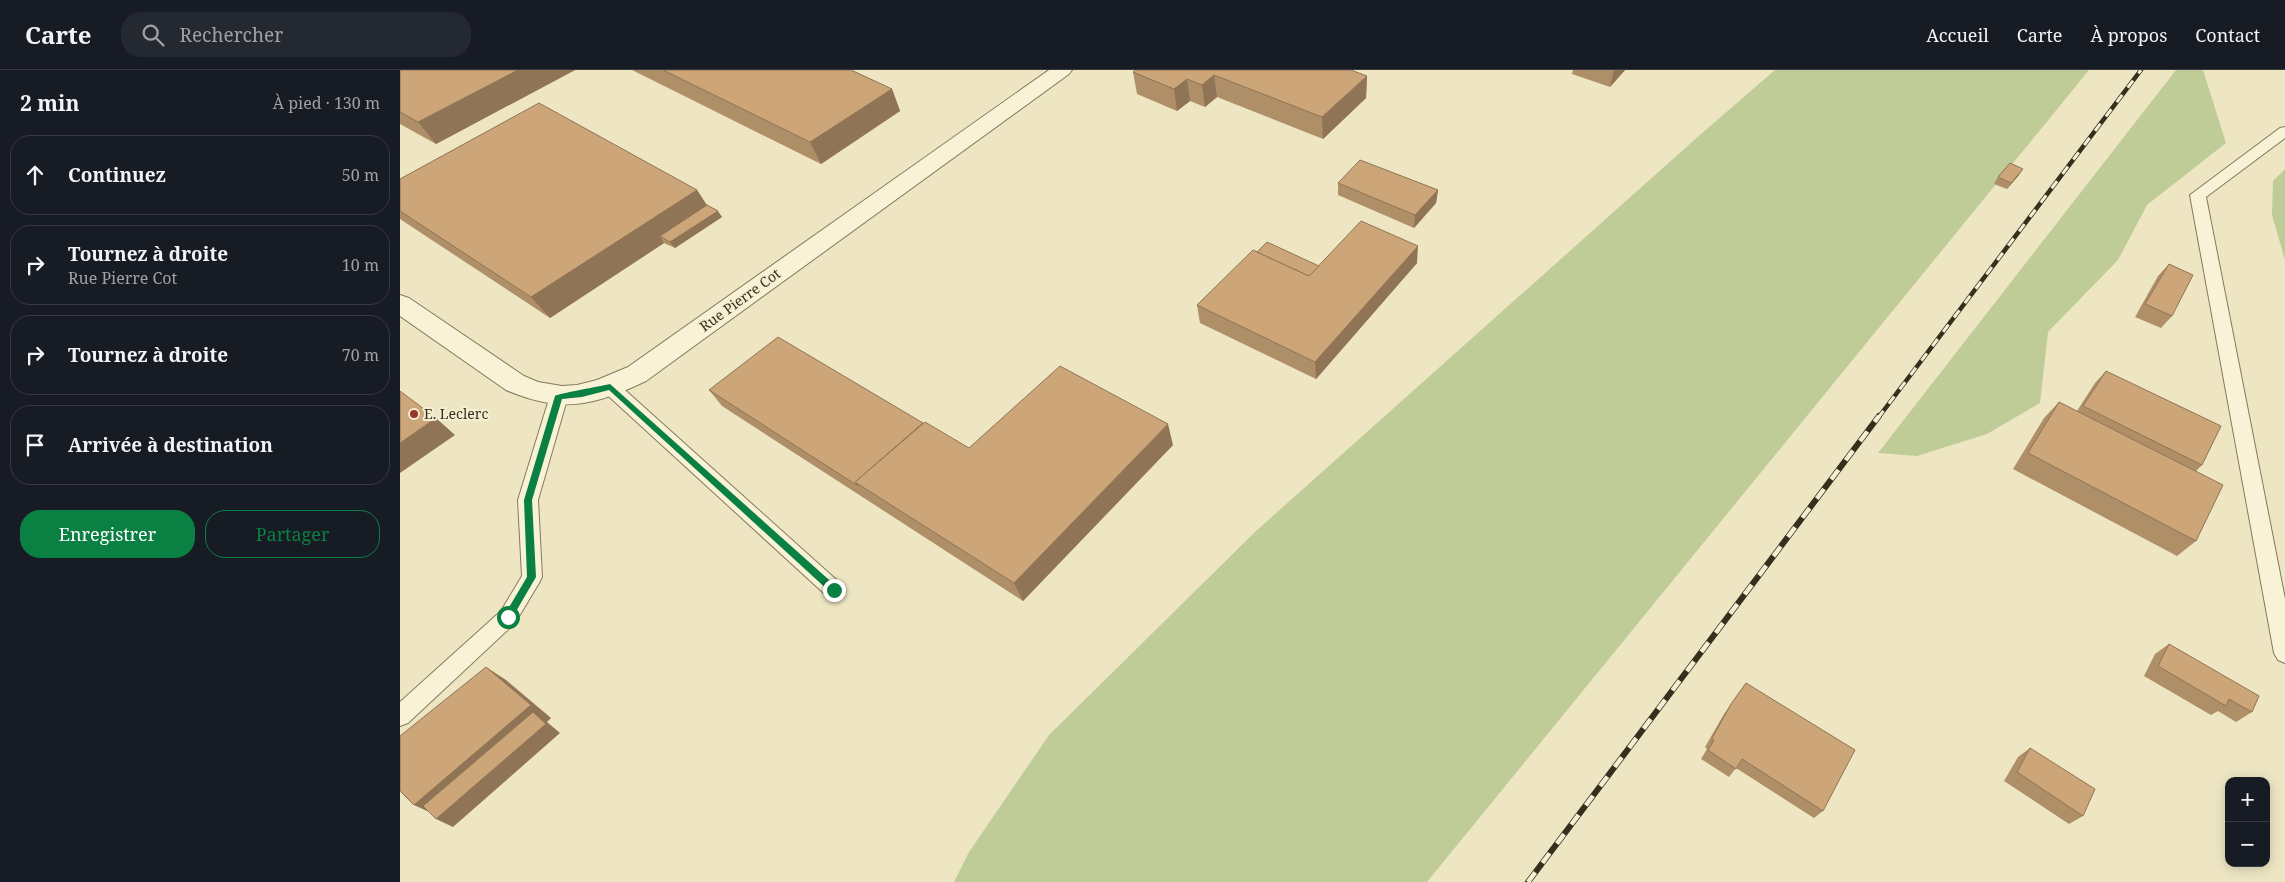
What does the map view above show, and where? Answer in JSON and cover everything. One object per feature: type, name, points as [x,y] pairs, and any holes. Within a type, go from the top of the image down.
[{"type":"street","name":"Rue Pierre Cot","points":[[400,304],[515,383],[534,393],[559,396],[582,394],[610,387],[637,374],[1062,70]]},
{"type":"lane","points":[[2285,131],[2198,195],[2285,653]]},
{"type":"lane","points":[[610,387],[834,590]]},
{"type":"lane","points":[[400,716],[508,617],[532,577],[528,500],[559,396]]},
{"type":"green space","points":[[1775,70],[2089,70],[1427,882],[954,882],[969,852],[1049,735],[1256,531]]},
{"type":"green space","points":[[2176,70],[2203,70],[2226,143],[2147,205],[2118,260],[2048,332],[2040,403],[1987,434],[1917,456],[1878,453]]},
{"type":"green space","points":[[2285,169],[2285,260],[2272,215],[2273,181]]},
{"type":"building","points":[[400,70],[518,70],[418,122],[400,112]]},
{"type":"building","points":[[663,70],[851,70],[892,89],[810,142]]},
{"type":"building","points":[[1135,70],[1351,70],[1367,76],[1322,117],[1214,75],[1202,85],[1187,79],[1174,89],[1133,72]]},
{"type":"building","points":[[539,103],[697,190],[531,297],[400,211],[400,179]]},
{"type":"building","points":[[1360,160],[1438,190],[1415,215],[1338,183]]},
{"type":"building","points":[[2010,163],[2023,169],[2011,183],[1998,177]]},
{"type":"building","points":[[707,205],[718,211],[670,242],[660,236]]},
{"type":"building","points":[[1361,221],[1418,246],[1315,362],[1197,305],[1253,250],[1309,276]]},
{"type":"building","points":[[1267,242],[1319,266],[1309,276],[1257,252]]},
{"type":"building","points":[[2169,264],[2193,275],[2172,316],[2145,304]]},
{"type":"building","points":[[778,337],[923,423],[855,482],[858,486],[709,390]]},
{"type":"building","points":[[1060,366],[1168,424],[1014,583],[855,482],[925,422],[969,448]]},
{"type":"building","points":[[2106,371],[2221,426],[2202,465],[2083,406]]},
{"type":"building","points":[[400,391],[436,418],[400,443]]},
{"type":"building","points":[[2059,402],[2223,485],[2196,541],[2028,453]]},
{"type":"building","points":[[2169,644],[2259,696],[2252,712],[2229,699],[2226,706],[2158,666]]},
{"type":"building","points":[[486,667],[531,705],[414,805],[400,791],[400,736]]},
{"type":"building","points":[[1746,683],[1855,750],[1823,811],[1742,759],[1736,769],[1708,750],[1714,740],[1712,738],[1731,704]]},
{"type":"building","points":[[533,712],[546,724],[436,819],[423,806]]},
{"type":"building","points":[[2030,748],[2095,789],[2083,816],[2017,772]]},
{"type":"railway","points":[[1878,418],[2141,70]]},
{"type":"railway","points":[[1528,882],[1879,416]]},
{"type":"place","name":"E. Leclerc","points":[[414,414]]},
{"type":"route","points":[[508,617],[532,577],[528,500],[559,396],[582,394],[610,387],[834,590]]}]
